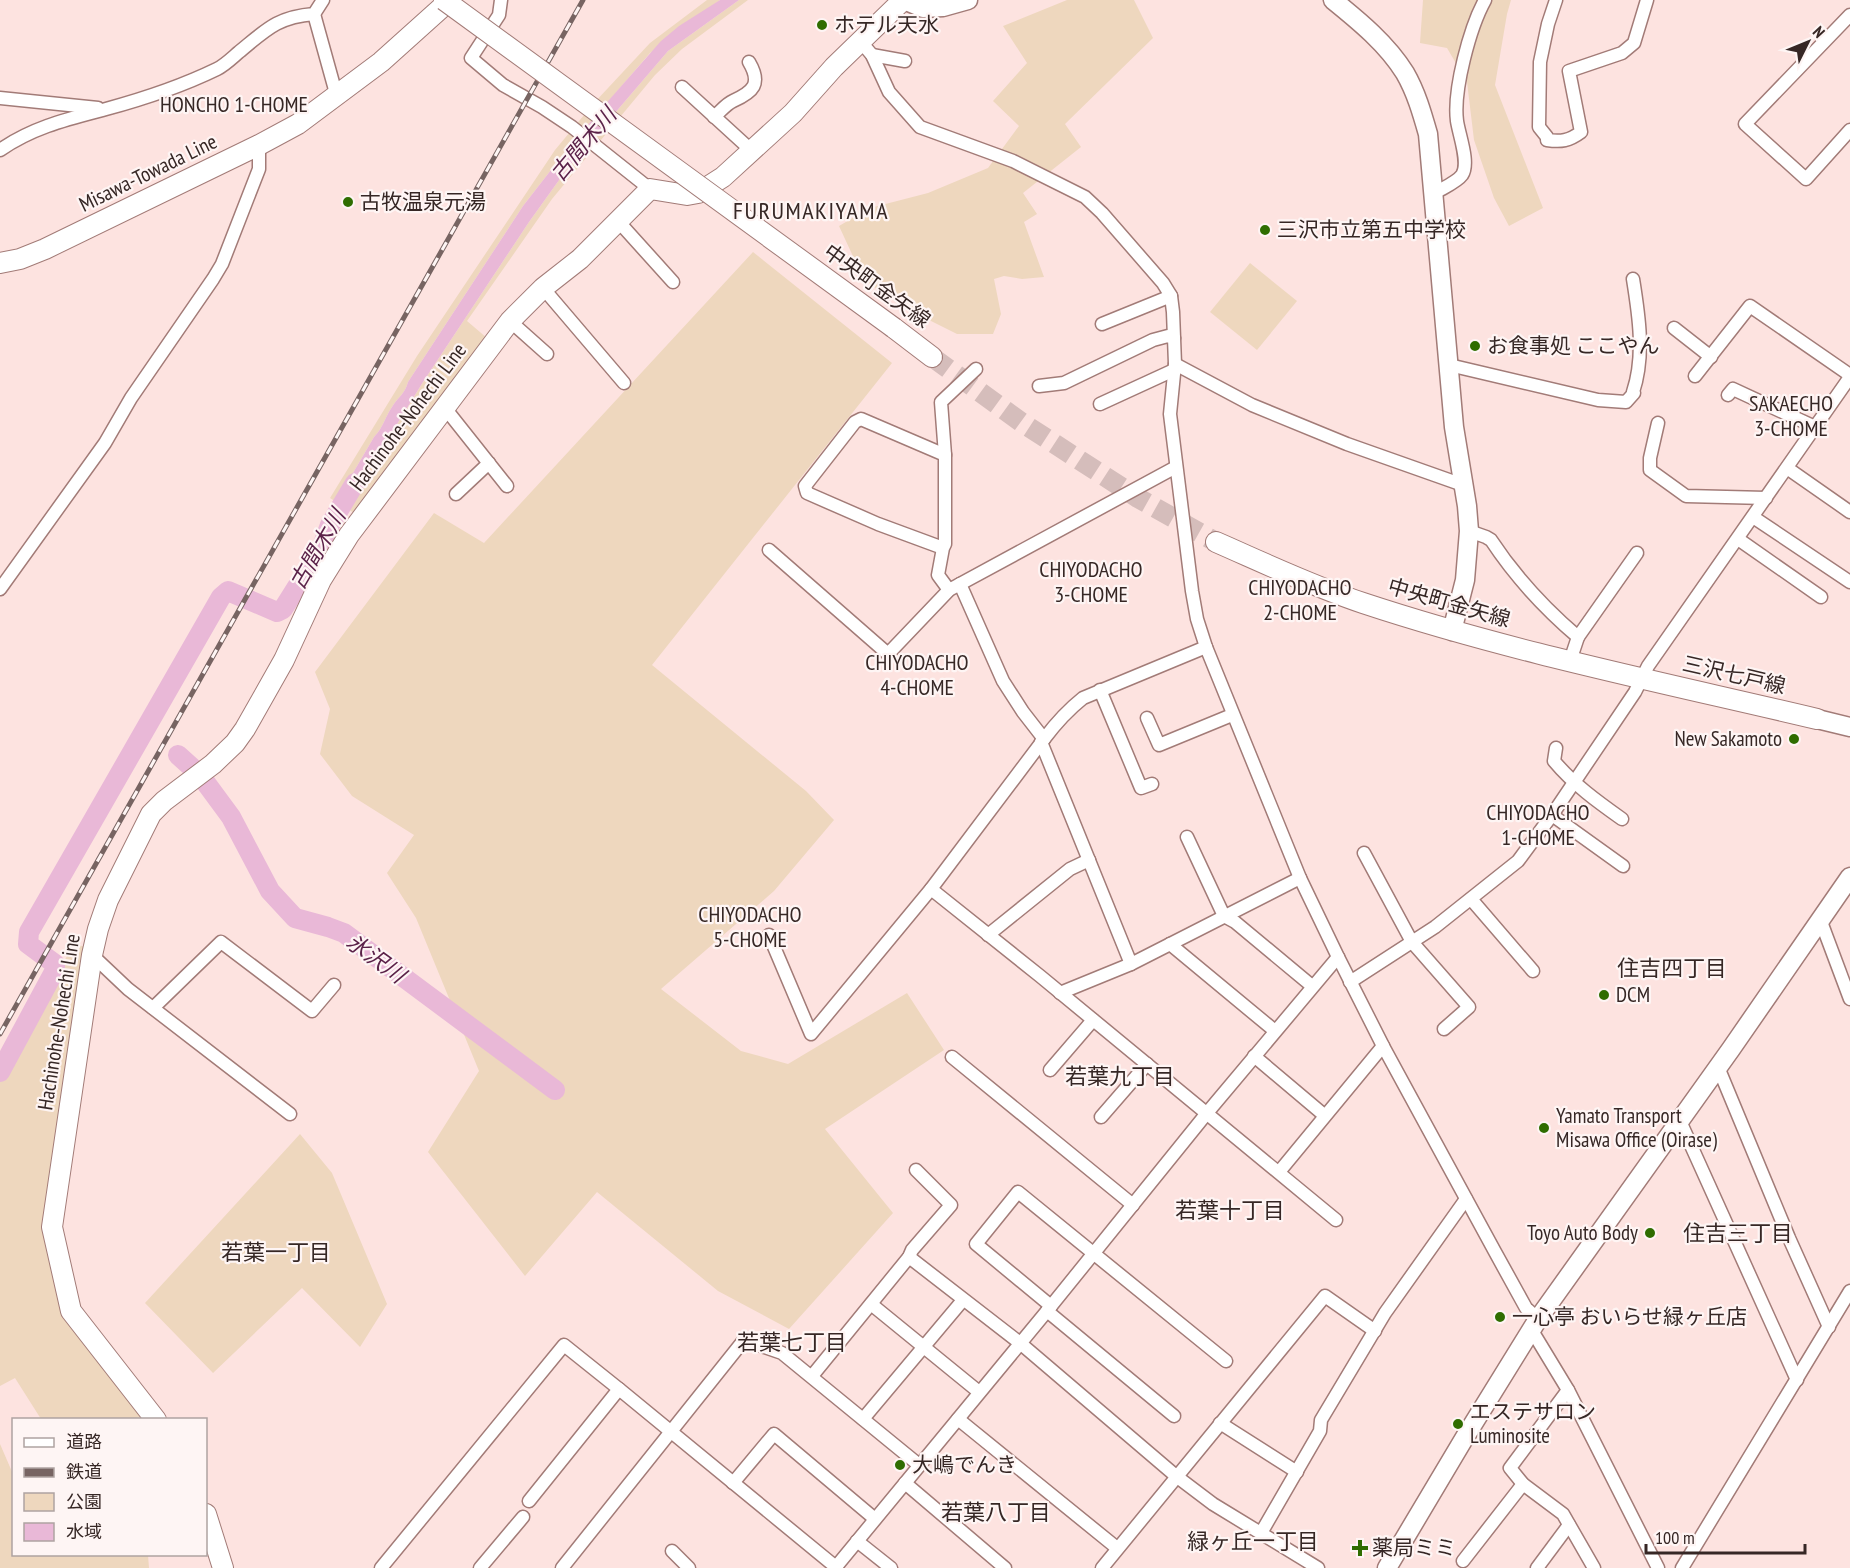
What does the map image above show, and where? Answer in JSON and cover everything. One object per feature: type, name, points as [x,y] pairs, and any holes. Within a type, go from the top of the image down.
[{"type":"main road","name":"中央町金矢線","points":[[444,0],[932,357]]},
{"type":"main road","name":"Misawa-Towada Line","points":[[0,263],[20,259],[45,249],[259,146],[298,124],[381,62],[450,0]]},
{"type":"main road","points":[[650,189],[687,195],[698,193],[723,177],[867,49],[903,0]]},
{"type":"main road","name":"Hachinohe-Nohechi Line","points":[[155,1418],[71,1311],[52,1227],[92,955],[108,900],[151,814],[164,801],[213,764],[235,743],[254,715],[284,660],[321,580],[344,544],[510,321],[543,288],[562,275],[650,189]]},
{"type":"main road","name":"中央町金矢線","points":[[1216,542],[1350,598],[1452,631],[1641,678]]},
{"type":"main road","name":"三沢七戸線","points":[[1641,678],[1817,719]]},
{"type":"main road","points":[[207,1517],[222,1568]]},
{"type":"street","points":[[323,0],[314,14],[337,96]]},
{"type":"street","points":[[501,0],[499,15],[471,58],[503,85],[572,127],[650,189]]},
{"type":"street","points":[[903,0],[923,8],[943,7],[968,0]]},
{"type":"street","points":[[1334,0],[1381,43],[1404,73],[1418,101],[1428,134],[1454,427],[1469,531],[1465,580],[1452,631]]},
{"type":"street","points":[[1435,193],[1461,176],[1466,165],[1457,119],[1459,78],[1479,12],[1485,0]]},
{"type":"street","points":[[1556,0],[1540,62],[1539,128],[1547,140],[1559,141],[1571,140],[1581,132],[1569,71],[1622,53],[1634,43],[1647,0]]},
{"type":"street","points":[[0,150],[18,138],[52,123],[108,109],[220,68],[271,25],[298,15],[314,14]]},
{"type":"street","points":[[1850,15],[1745,124],[1806,179],[1850,130]]},
{"type":"street","points":[[867,49],[906,61]]},
{"type":"street","points":[[867,49],[889,92],[920,128],[1013,161],[1085,197],[1102,213],[1163,283],[1171,296],[1174,367],[1170,414],[1192,591],[1197,619],[1206,647],[1300,878],[1350,982],[1535,1324],[1654,1567]]},
{"type":"street","points":[[714,117],[731,102],[750,93],[755,86],[754,70],[749,62]]},
{"type":"street","points":[[682,87],[752,151]]},
{"type":"street","points":[[0,98],[108,109]]},
{"type":"street","points":[[0,589],[105,443],[131,398],[222,264],[259,169],[259,146]]},
{"type":"street","points":[[618,221],[673,282]]},
{"type":"street","points":[[1449,364],[1598,400],[1626,402],[1634,393],[1640,346],[1633,279]]},
{"type":"street","points":[[543,288],[624,383]]},
{"type":"street","points":[[1102,324],[1171,296]]},
{"type":"street","points":[[1350,982],[1436,927],[1518,861],[1635,692],[1641,678],[1849,379],[1750,306],[1695,376]]},
{"type":"street","points":[[510,321],[547,354]]},
{"type":"street","points":[[1674,328],[1711,357]]},
{"type":"street","points":[[1039,386],[1064,382],[1153,340],[1168,336],[1174,338]]},
{"type":"street","points":[[1174,367],[1252,405],[1347,444],[1463,485]]},
{"type":"street","points":[[1100,404],[1174,367]]},
{"type":"street","points":[[976,369],[941,402],[945,455],[945,543],[938,575],[955,587],[1003,681],[1043,740],[1131,964]]},
{"type":"street","points":[[1728,395],[1733,390],[1815,427]]},
{"type":"street","points":[[445,408],[507,486]]},
{"type":"street","points":[[943,548],[878,524],[807,493],[805,486],[855,422],[861,419],[945,455]]},
{"type":"street","points":[[1658,423],[1650,458],[1650,470],[1686,496],[1766,498]]},
{"type":"street","points":[[456,494],[489,463]]},
{"type":"street","points":[[769,550],[888,654],[955,587],[1176,467]]},
{"type":"street","points":[[1786,468],[1850,512]]},
{"type":"street","points":[[1753,517],[1850,582]]},
{"type":"street","points":[[1469,531],[1491,540],[1522,584],[1540,604],[1578,637]]},
{"type":"street","points":[[1738,539],[1821,597]]},
{"type":"street","points":[[1570,661],[1578,637],[1637,553]]},
{"type":"street","points":[[769,934],[812,1034],[931,889],[1043,740],[1073,706],[1100,690],[1206,647]]},
{"type":"street","points":[[1100,690],[1141,788],[1152,784]]},
{"type":"street","points":[[1147,718],[1159,745],[1232,715]]},
{"type":"street","points":[[1817,719],[1850,727]]},
{"type":"street","points":[[1557,748],[1554,761],[1585,792],[1622,819]]},
{"type":"street","points":[[1552,815],[1623,866]]},
{"type":"street","points":[[1187,837],[1224,916],[1235,922],[1312,986]]},
{"type":"street","points":[[1364,853],[1412,942],[1469,1007],[1444,1029]]},
{"type":"street","points":[[988,935],[1070,869],[1089,860]]},
{"type":"street","points":[[1387,1568],[1535,1324],[1850,877]]},
{"type":"street","points":[[1060,993],[1131,964],[1300,878]]},
{"type":"street","points":[[931,889],[1336,1220]]},
{"type":"street","points":[[1471,899],[1533,971]]},
{"type":"street","points":[[1820,919],[1850,999]]},
{"type":"street","points":[[153,1008],[221,942],[312,1011],[334,985]]},
{"type":"street","points":[[1170,944],[1275,1031]]},
{"type":"street","points":[[92,955],[128,989],[290,1114]]},
{"type":"street","points":[[381,1568],[564,1345],[836,1568],[1207,1113],[1338,957]]},
{"type":"street","points":[[1050,1070],[1094,1020]]},
{"type":"street","points":[[1278,1172],[1383,1046]]},
{"type":"street","points":[[1254,1056],[1324,1115]]},
{"type":"street","points":[[952,1057],[1133,1205]]},
{"type":"street","points":[[1101,1117],[1147,1064]]},
{"type":"street","points":[[1718,1067],[1789,1238],[1829,1327]]},
{"type":"street","points":[[1680,1121],[1797,1380]]},
{"type":"street","points":[[812,1376],[909,1257],[912,1250],[951,1205],[916,1170]]},
{"type":"street","points":[[1174,1416],[976,1244],[1018,1192],[1226,1361]]},
{"type":"street","points":[[1261,1533],[1320,1431],[1321,1420],[1375,1331],[1466,1198]]},
{"type":"street","points":[[909,1257],[1020,1343],[1176,1476],[1213,1504],[1318,1568]]},
{"type":"street","points":[[1682,1568],[1850,1291]]},
{"type":"street","points":[[1102,1568],[1325,1296],[1375,1331]]},
{"type":"street","points":[[863,1419],[963,1300]]},
{"type":"street","points":[[871,1304],[979,1392]]},
{"type":"street","points":[[562,1568],[744,1340],[782,1353],[919,1465]]},
{"type":"street","points":[[529,1501],[619,1389]]},
{"type":"street","points":[[1568,1390],[1510,1468],[1523,1484],[1563,1514],[1594,1568]]},
{"type":"street","points":[[958,1419],[1117,1548]]},
{"type":"street","points":[[1220,1423],[1297,1472]]},
{"type":"street","points":[[733,1483],[774,1434],[875,1519]]},
{"type":"street","points":[[905,1483],[1005,1568]]},
{"type":"street","points":[[1463,1562],[1523,1484]]},
{"type":"street","points":[[480,1568],[523,1517]]},
{"type":"street","points":[[1537,1568],[1569,1526]]},
{"type":"street","points":[[857,1541],[891,1568]]},
{"type":"street","points":[[672,1551],[689,1568]]},
{"type":"green space","points":[[707,0],[720,0],[650,53],[565,152],[523,206],[394,404],[336,502],[330,498],[417,356],[555,150],[594,103],[650,43]]},
{"type":"green space","points":[[739,0],[748,0],[682,49],[655,75],[552,199],[467,321],[487,338],[355,514],[347,508],[423,382],[567,169],[668,51]]},
{"type":"green space","points":[[1067,0],[1134,0],[1153,38],[1065,124],[1081,147],[1023,193],[1037,214],[1024,222],[1044,277],[1022,279],[1004,276],[994,279],[1001,314],[993,334],[957,334],[901,306],[864,280],[839,226],[870,208],[928,193],[988,168],[1019,126],[993,101],[1027,63],[1003,26]]},
{"type":"green space","points":[[1423,0],[1511,0],[1495,85],[1543,208],[1509,226],[1494,198],[1474,140],[1467,82],[1447,48],[1420,43]]},
{"type":"green space","points":[[753,252],[892,363],[652,665],[806,791],[834,820],[774,891],[661,989],[741,1051],[788,1064],[907,993],[944,1050],[825,1129],[893,1213],[789,1329],[718,1291],[597,1192],[525,1276],[428,1152],[479,1071],[416,918],[387,873],[414,835],[352,796],[320,754],[330,709],[315,672],[434,513],[484,543]]},
{"type":"green space","points":[[1250,263],[1297,301],[1257,350],[1210,312]]},
{"type":"green space","points":[[74,943],[87,948],[46,1226],[66,1314],[150,1418],[40,1418],[15,1378],[0,1386],[0,1081]]},
{"type":"green space","points":[[300,1134],[332,1173],[387,1304],[360,1347],[302,1288],[213,1373],[145,1303]]},
{"type":"green space","points":[[0,1444],[12,1472],[12,1556],[148,1556],[149,1568],[0,1568]]},
{"type":"water","points":[[720,0],[739,0],[668,51],[567,169],[423,382],[347,508],[336,502],[394,404],[523,206],[565,152],[661,41],[679,26]]},
{"type":"waterway","name":"古間木川","points":[[0,1072],[55,970],[55,964],[28,944],[29,932],[221,597],[228,591],[277,612],[283,609],[322,547],[330,525],[355,483]]},
{"type":"waterway","name":"氷沢川","points":[[178,755],[198,773]]},
{"type":"waterway","name":"氷沢川","points":[[203,779],[231,817],[270,891],[295,918],[344,933],[555,1090]]},
{"type":"tunnel","points":[[932,357],[1021,422],[1138,498],[1216,542]]},
{"type":"railway","points":[[0,1034],[583,0]]},
{"type":"place","name":"ホテル天水","points":[[822,25]]},
{"type":"place","name":"古牧温泉元湯","points":[[348,202]]},
{"type":"place","name":"三沢市立第五中学校","points":[[1265,230]]},
{"type":"place","name":"お食事処 ここやん","points":[[1475,346]]},
{"type":"place","name":"New Sakamoto","points":[[1794,739]]},
{"type":"place","name":"DCM","points":[[1604,995]]},
{"type":"place","name":"Yamato Transport Misawa Office (Oirase)","points":[[1544,1128]]},
{"type":"place","name":"Toyo Auto Body","points":[[1650,1233]]},
{"type":"place","name":"一心亭 おいらせ緑ヶ丘店","points":[[1500,1317]]},
{"type":"place","name":"エステサロン Luminosite","points":[[1458,1424]]},
{"type":"place","name":"大嶋でんき","points":[[900,1465]]},
{"type":"place","name":"薬局ミミ","points":[[1360,1548]]},
{"type":"district","name":"HONCHO 1-CHOME","points":[[234,104]]},
{"type":"district","name":"FURUMAKIYAMA","points":[[811,211]]},
{"type":"district","name":"SAKAECHO 3-CHOME","points":[[1791,416]]},
{"type":"district","name":"CHIYODACHO 3-CHOME","points":[[1091,582]]},
{"type":"district","name":"CHIYODACHO 2-CHOME","points":[[1300,600]]},
{"type":"district","name":"CHIYODACHO 4-CHOME","points":[[917,674]]},
{"type":"district","name":"CHIYODACHO 1-CHOME","points":[[1538,824]]},
{"type":"district","name":"CHIYODACHO 5-CHOME","points":[[750,926]]},
{"type":"district","name":"住吉四丁目","points":[[1672,968]]},
{"type":"district","name":"若葉九丁目","points":[[1120,1076]]},
{"type":"district","name":"若葉十丁目","points":[[1230,1210]]},
{"type":"district","name":"住吉三丁目","points":[[1738,1233]]},
{"type":"district","name":"若葉一丁目","points":[[276,1252]]},
{"type":"district","name":"若葉七丁目","points":[[792,1342]]},
{"type":"district","name":"若葉八丁目","points":[[996,1512]]},
{"type":"district","name":"緑ヶ丘一丁目","points":[[1253,1541]]}]
